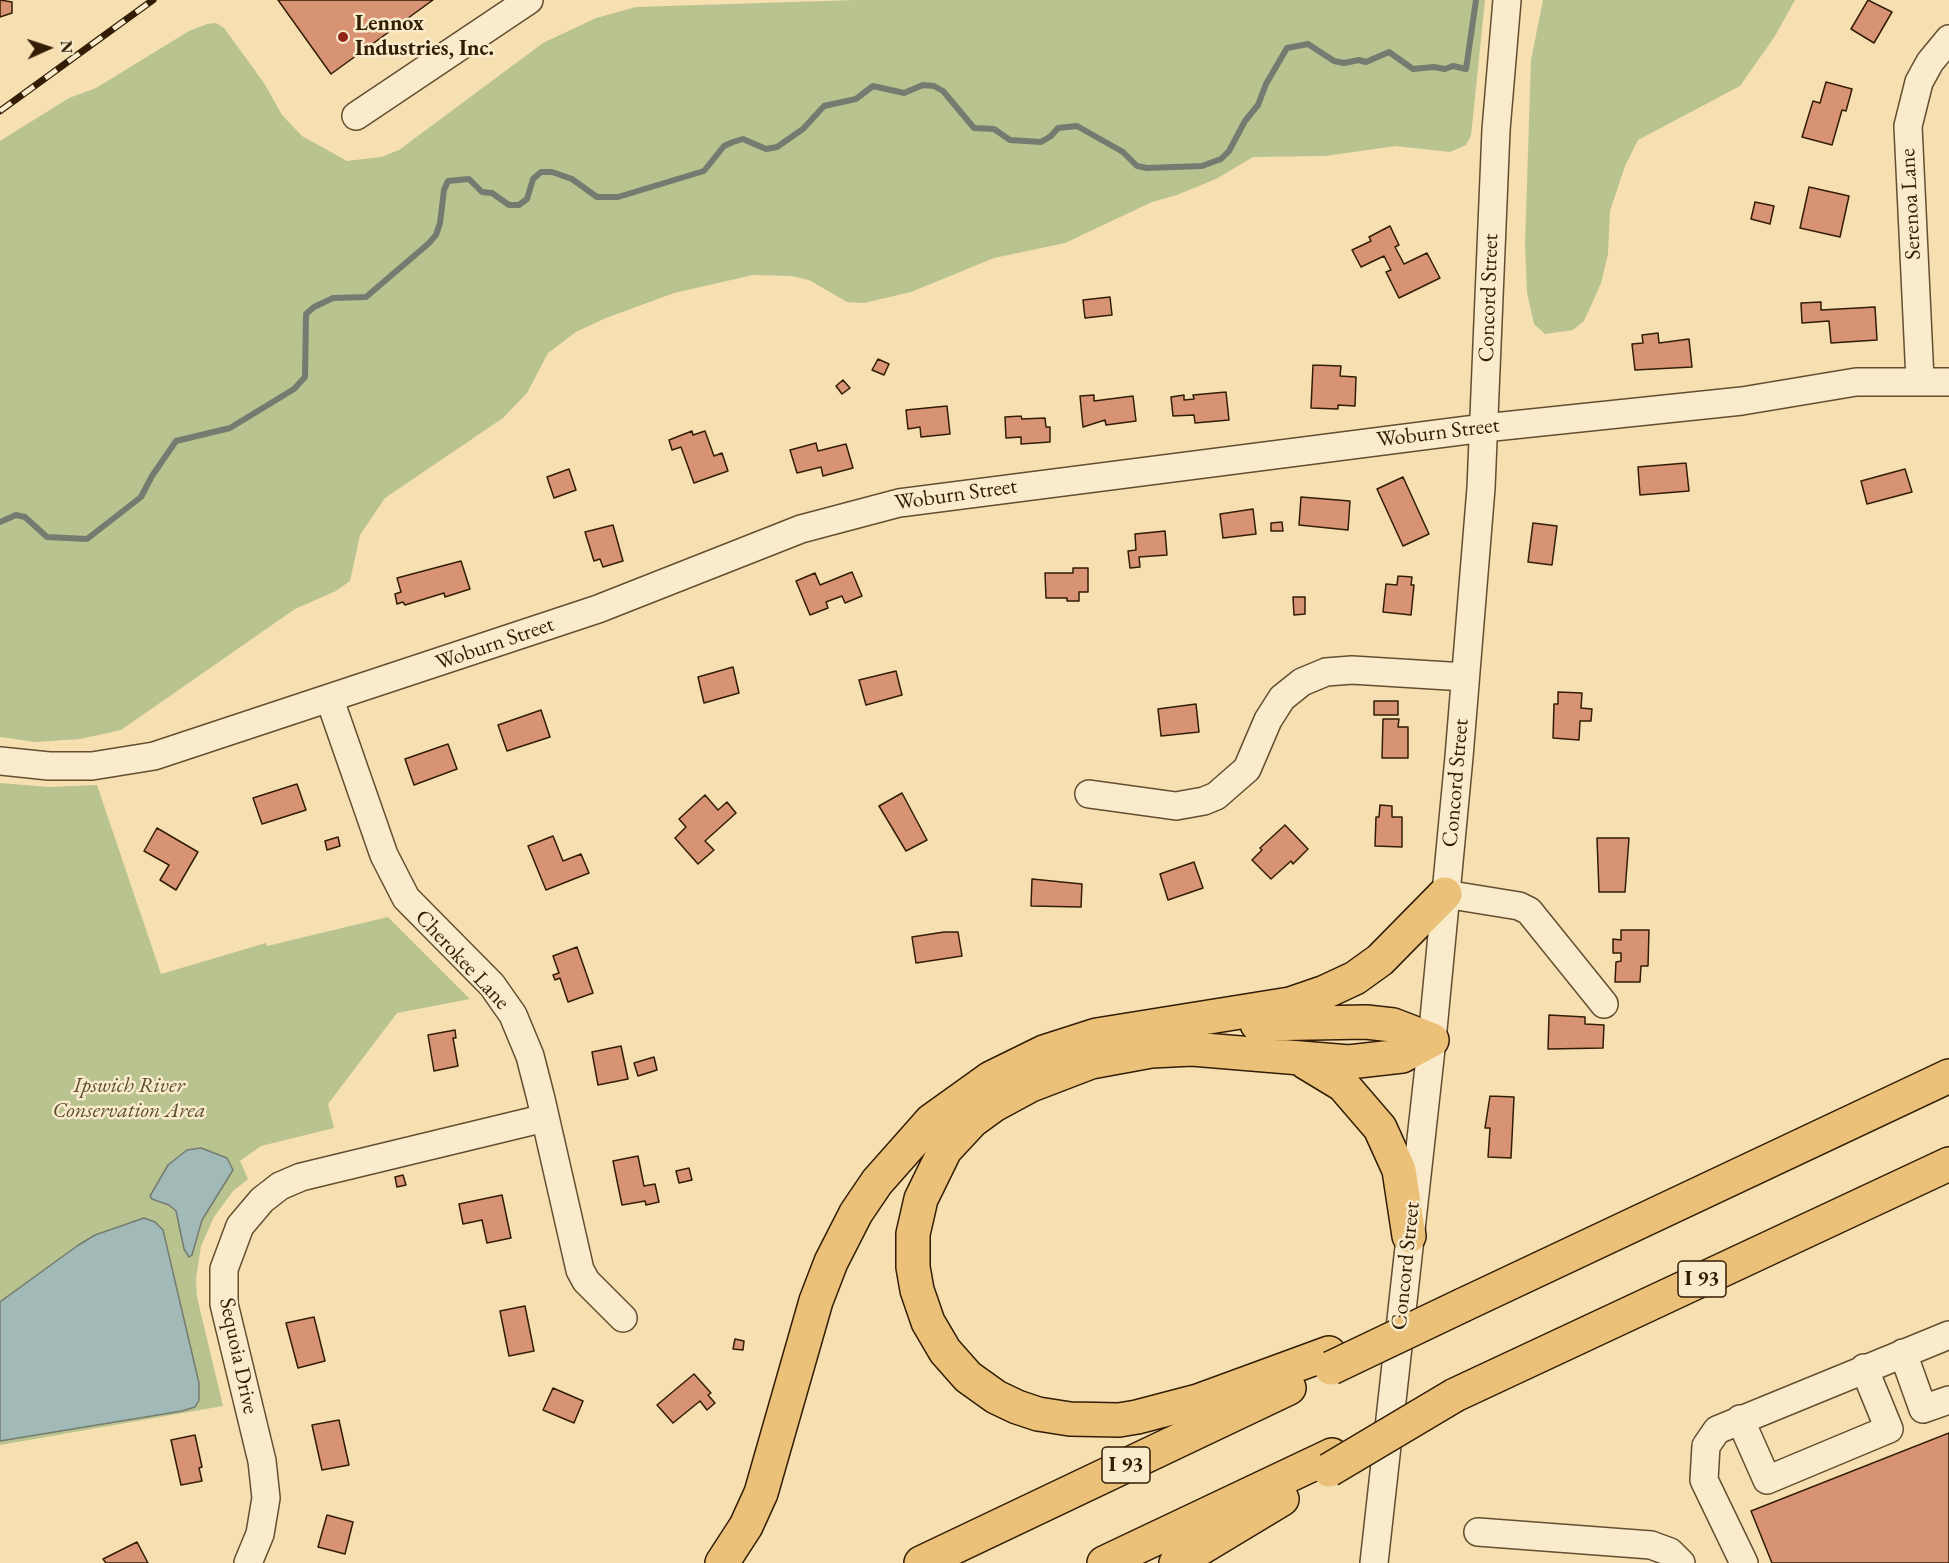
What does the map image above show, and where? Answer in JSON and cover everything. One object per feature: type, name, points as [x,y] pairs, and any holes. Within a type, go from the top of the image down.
[{"type":"highway","points":[[722,1563],[746,1526],[761,1493],[816,1301],[831,1262],[855,1213],[893,1160],[950,1105],[1005,1070],[1044,1052],[1097,1035],[1290,1004],[1341,985],[1390,952],[1445,894]]},
{"type":"highway","points":[[1172,1024],[1289,1025],[1366,1022],[1393,1025],[1432,1040]]},
{"type":"highway","points":[[1432,1040],[1410,1052],[1389,1059],[1349,1062],[1301,1060],[1213,1050],[1131,1053],[1075,1067],[1013,1094],[972,1121],[957,1135],[935,1167],[916,1217],[913,1267],[923,1311],[933,1332],[952,1360],[977,1384],[1017,1407],[1049,1417],[1110,1420],[1154,1414],[1330,1361],[1463,1305],[1949,1076]]},
{"type":"highway","points":[[1301,1060],[1343,1085],[1380,1128],[1399,1170],[1409,1236]]},
{"type":"highway","name":"I 93","points":[[1104,1563],[1331,1462],[1455,1395],[1949,1164]]},
{"type":"highway","name":"I 93","points":[[921,1563],[1330,1361]]},
{"type":"highway","points":[[1176,1563],[1331,1462]]},
{"type":"street","points":[[356,116],[529,0]]},
{"type":"street","name":"Concord Street","points":[[1374,1563],[1432,1040],[1465,677],[1484,428],[1496,129],[1506,0]]},
{"type":"street","name":"Serenoa Lane","points":[[1920,380],[1908,126],[1919,82],[1930,62],[1949,39]]},
{"type":"street","name":"Woburn Street","points":[[0,761],[71,766],[132,760],[193,744],[598,609],[772,539],[864,510],[989,490],[1484,428],[1735,402],[1856,381],[1949,382]]},
{"type":"street","points":[[1089,794],[1176,806],[1204,801],[1216,796],[1239,779],[1247,769],[1268,720],[1282,698],[1302,682],[1326,672],[1352,670],[1465,677]]},
{"type":"street","name":"Cherokee Lane","points":[[330,700],[366,807],[394,878],[413,908],[492,985],[513,1015],[530,1056],[580,1270],[590,1286],[623,1318]]},
{"type":"street","points":[[1445,894],[1518,906],[1529,911],[1604,1004]]},
{"type":"street","name":"Sequoia Drive","points":[[248,1563],[263,1522],[265,1485],[223,1292],[226,1258],[234,1236],[246,1217],[271,1193],[301,1177],[545,1118]]},
{"type":"street","points":[[1744,1563],[1704,1480],[1706,1446],[1717,1430],[1949,1335]]},
{"type":"street","points":[[1902,1353],[1923,1409],[1949,1400]]},
{"type":"street","points":[[1740,1419],[1767,1480],[1889,1429],[1864,1368]]},
{"type":"street","points":[[1478,1532],[1651,1545],[1670,1552],[1681,1563]]},
{"type":"green space","points":[[856,0],[1485,0],[1471,136],[1466,145],[1450,152],[1396,146],[1325,156],[1253,157],[1216,179],[1177,195],[1152,202],[1065,243],[994,258],[911,292],[864,303],[847,302],[809,280],[791,276],[753,275],[674,293],[606,318],[576,332],[548,353],[527,393],[503,418],[385,498],[360,535],[350,581],[336,591],[295,609],[121,730],[80,739],[36,742],[0,737],[0,141],[69,98],[96,88],[189,31],[207,24],[216,23],[224,28],[264,83],[282,115],[302,136],[347,161],[381,157],[399,150],[543,43],[596,18],[636,7]]},
{"type":"green space","points":[[1543,0],[1795,0],[1775,36],[1740,86],[1638,140],[1625,166],[1610,211],[1608,254],[1601,283],[1584,321],[1573,330],[1545,334],[1534,324],[1527,293],[1525,244],[1531,60]]},
{"type":"green space","name":"Ipswich River Conservation Area","points":[[0,783],[49,787],[97,785],[161,974],[266,943],[267,946],[388,917],[470,999],[397,1013],[328,1104],[334,1128],[261,1146],[240,1161],[248,1179],[233,1191],[214,1217],[201,1246],[196,1278],[197,1297],[223,1406],[0,1445]]},
{"type":"water","points":[[201,1148],[227,1158],[233,1170],[202,1220],[192,1255],[189,1257],[184,1249],[176,1211],[150,1196],[168,1165],[187,1150]]},
{"type":"water","points":[[144,1218],[155,1222],[163,1230],[199,1383],[199,1400],[195,1407],[0,1441],[0,1302],[95,1235]]},
{"type":"building","points":[[0,0],[12,2],[12,13],[0,17]]},
{"type":"building","name":"Lennox Industries, Inc.","points":[[278,0],[433,0],[331,74]]},
{"type":"building","points":[[1868,0],[1892,12],[1874,43],[1851,29]]},
{"type":"building","points":[[1826,82],[1852,89],[1846,111],[1842,110],[1832,145],[1802,137],[1813,101],[1820,103]]},
{"type":"building","points":[[1809,187],[1849,196],[1840,237],[1800,228]]},
{"type":"building","points":[[1755,202],[1774,206],[1770,224],[1751,219]]},
{"type":"building","points":[[1390,226],[1399,245],[1395,247],[1404,264],[1427,253],[1440,278],[1399,298],[1386,272],[1391,270],[1384,256],[1361,267],[1352,250],[1371,241],[1369,237]]},
{"type":"building","points":[[1110,297],[1112,315],[1085,318],[1083,300]]},
{"type":"building","points":[[1821,302],[1821,310],[1875,307],[1877,340],[1831,343],[1829,321],[1802,323],[1801,303]]},
{"type":"building","points":[[1658,333],[1659,343],[1689,339],[1692,367],[1635,370],[1632,344],[1643,343],[1642,335]]},
{"type":"building","points":[[878,359],[889,364],[884,375],[872,370]]},
{"type":"building","points":[[1313,365],[1341,366],[1340,376],[1356,377],[1355,406],[1338,405],[1338,409],[1311,408]]},
{"type":"building","points":[[843,380],[850,388],[842,394],[836,386]]},
{"type":"building","points":[[1226,392],[1229,420],[1195,423],[1194,415],[1173,416],[1171,397],[1184,395],[1184,400],[1194,399],[1193,395]]},
{"type":"building","points":[[1094,395],[1094,401],[1133,396],[1136,421],[1106,425],[1105,420],[1083,427],[1080,396]]},
{"type":"building","points":[[947,406],[950,434],[921,437],[920,427],[908,429],[906,410]]},
{"type":"building","points":[[1021,416],[1022,419],[1045,418],[1046,427],[1050,427],[1050,442],[1021,444],[1021,437],[1006,438],[1005,417]]},
{"type":"building","points":[[692,431],[693,435],[705,431],[714,456],[722,453],[728,471],[694,483],[681,447],[672,450],[669,440]]},
{"type":"building","points":[[816,443],[818,451],[846,444],[853,468],[823,476],[821,467],[797,473],[790,450]]},
{"type":"building","points":[[1686,463],[1689,491],[1640,495],[1638,467]]},
{"type":"building","points":[[569,469],[576,490],[554,498],[547,477]]},
{"type":"building","points":[[1905,469],[1912,492],[1867,504],[1861,481]]},
{"type":"building","points":[[1403,477],[1429,534],[1403,546],[1377,489]]},
{"type":"building","points":[[1301,497],[1350,501],[1348,530],[1299,525]]},
{"type":"building","points":[[1253,509],[1256,534],[1223,538],[1220,514]]},
{"type":"building","points":[[1282,522],[1283,531],[1271,531],[1271,523]]},
{"type":"building","points":[[1533,523],[1557,526],[1552,565],[1528,562]]},
{"type":"building","points":[[613,525],[623,561],[603,567],[600,559],[594,561],[585,532]]},
{"type":"building","points":[[1165,531],[1167,555],[1139,557],[1140,567],[1130,568],[1128,551],[1136,550],[1135,534]]},
{"type":"building","points":[[461,561],[470,589],[445,597],[444,593],[405,605],[403,602],[397,604],[395,594],[401,592],[397,578]]},
{"type":"building","points":[[1073,568],[1088,568],[1088,592],[1079,592],[1079,601],[1067,601],[1067,598],[1046,598],[1045,573],[1073,573]]},
{"type":"building","points":[[852,572],[862,596],[845,603],[842,596],[826,602],[828,608],[810,615],[796,581],[815,573],[820,585]]},
{"type":"building","points":[[1398,576],[1412,577],[1411,585],[1414,585],[1411,615],[1383,612],[1386,584],[1397,585]]},
{"type":"building","points":[[1293,597],[1305,597],[1305,614],[1294,615]]},
{"type":"building","points":[[733,667],[739,693],[704,703],[698,677]]},
{"type":"building","points":[[896,671],[902,695],[866,705],[859,680]]},
{"type":"building","points":[[1558,692],[1582,693],[1581,708],[1592,709],[1591,721],[1580,721],[1579,740],[1553,738],[1554,704],[1558,704]]},
{"type":"building","points":[[1374,701],[1398,701],[1398,715],[1374,715]]},
{"type":"building","points":[[1196,704],[1199,732],[1161,736],[1158,709]]},
{"type":"building","points":[[541,710],[550,737],[507,751],[498,725]]},
{"type":"building","points":[[1383,719],[1399,719],[1398,727],[1408,727],[1408,758],[1382,758]]},
{"type":"building","points":[[448,744],[457,769],[414,785],[405,759]]},
{"type":"building","points":[[297,784],[306,810],[262,824],[253,798]]},
{"type":"building","points":[[902,793],[927,840],[906,851],[879,806]]},
{"type":"building","points":[[705,795],[718,810],[727,802],[736,813],[705,841],[714,850],[698,864],[675,838],[686,827],[679,819]]},
{"type":"building","points":[[1380,805],[1392,806],[1392,817],[1402,817],[1402,847],[1375,846],[1376,817],[1379,817]]},
{"type":"building","points":[[1285,825],[1308,849],[1293,864],[1291,861],[1271,879],[1252,860],[1262,850],[1260,848]]},
{"type":"building","points":[[157,828],[198,852],[176,890],[160,880],[169,865],[144,851]]},
{"type":"building","points":[[553,836],[563,861],[581,854],[589,873],[546,890],[528,846]]},
{"type":"building","points":[[338,837],[340,846],[327,850],[325,841]]},
{"type":"building","points":[[1597,838],[1629,838],[1625,892],[1599,892]]},
{"type":"building","points":[[1194,862],[1203,888],[1168,900],[1160,874]]},
{"type":"building","points":[[1032,879],[1082,884],[1081,907],[1031,906]]},
{"type":"building","points":[[1621,930],[1649,930],[1648,966],[1641,966],[1640,982],[1615,982],[1616,962],[1621,961],[1621,953],[1613,953],[1613,939],[1621,940]]},
{"type":"building","points":[[958,932],[962,956],[916,963],[912,937]]},
{"type":"building","points":[[577,947],[593,993],[568,1002],[560,978],[555,980],[553,975],[559,973],[553,956]]},
{"type":"building","points":[[1549,1015],[1585,1017],[1585,1024],[1604,1025],[1603,1048],[1548,1049]]},
{"type":"building","points":[[455,1030],[456,1038],[453,1038],[458,1066],[434,1071],[428,1035]]},
{"type":"building","points":[[621,1046],[628,1079],[598,1085],[592,1052]]},
{"type":"building","points":[[654,1057],[657,1070],[638,1076],[634,1063]]},
{"type":"building","points":[[1490,1096],[1514,1097],[1511,1158],[1488,1157],[1490,1128],[1485,1128]]},
{"type":"building","points":[[638,1156],[644,1186],[655,1184],[659,1202],[646,1205],[645,1201],[622,1205],[613,1161]]},
{"type":"building","points":[[689,1168],[692,1180],[679,1183],[676,1171]]},
{"type":"building","points":[[403,1175],[406,1185],[397,1187],[395,1177]]},
{"type":"building","points":[[502,1195],[511,1238],[487,1243],[482,1220],[463,1224],[459,1204]]},
{"type":"building","points":[[525,1306],[534,1351],[509,1356],[500,1311]]},
{"type":"building","points":[[314,1317],[325,1361],[298,1368],[286,1323]]},
{"type":"building","points":[[735,1339],[744,1341],[743,1350],[733,1349]]},
{"type":"building","points":[[694,1374],[711,1393],[708,1395],[715,1403],[707,1410],[700,1401],[673,1423],[657,1405]]},
{"type":"building","points":[[553,1388],[583,1401],[574,1423],[543,1410]]},
{"type":"building","points":[[339,1420],[349,1465],[322,1470],[312,1425]]},
{"type":"building","points":[[1949,1433],[1949,1563],[1772,1563],[1751,1511]]},
{"type":"building","points":[[195,1435],[202,1467],[199,1468],[202,1481],[181,1485],[171,1440]]},
{"type":"building","points":[[327,1515],[353,1522],[345,1554],[318,1547]]},
{"type":"building","points":[[137,1542],[148,1563],[106,1563],[103,1559]]},
{"type":"waterway","points":[[0,522],[16,515],[25,517],[47,537],[87,539],[141,497],[152,476],[176,441],[230,428],[294,389],[305,377],[306,314],[314,307],[333,298],[366,297],[428,244],[436,235],[440,223],[444,190],[448,181],[469,179],[482,192],[492,193],[509,205],[519,205],[527,199],[533,179],[541,172],[552,172],[572,179],[597,197],[618,197],[704,171],[724,146],[733,142],[743,139],[766,149],[777,147],[803,129],[824,106],[856,99],[873,86],[904,93],[923,85],[934,86],[943,91],[974,128],[994,129],[1010,140],[1041,142],[1058,128],[1077,126],[1123,152],[1137,166],[1147,168],[1202,166],[1221,159],[1229,151],[1245,121],[1258,105],[1266,84],[1287,48],[1308,44],[1334,61],[1344,63],[1359,60],[1366,62],[1389,52],[1413,69],[1434,67],[1445,69],[1453,66],[1466,69],[1476,0]]},
{"type":"railway","points":[[0,111],[153,0]]},
{"type":"place","name":"Lennox Industries, Inc.","points":[[343,37]]}]
